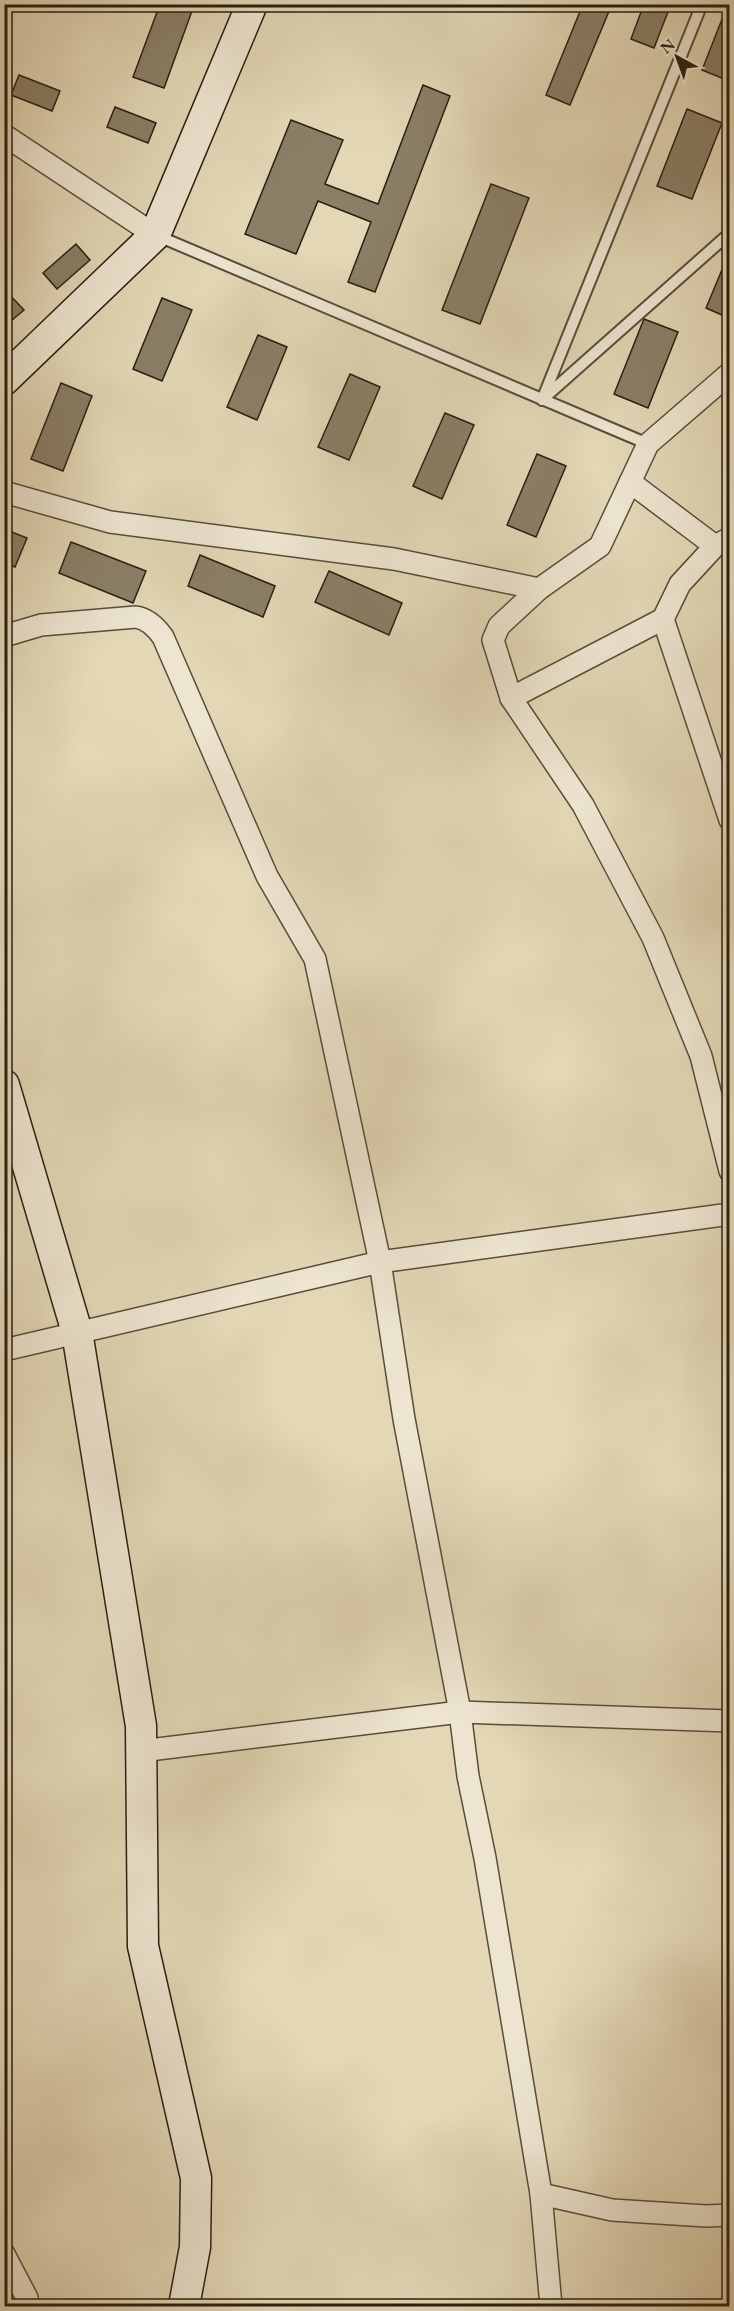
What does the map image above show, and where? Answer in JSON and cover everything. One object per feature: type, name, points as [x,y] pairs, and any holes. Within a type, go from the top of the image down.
[{"type":"street","points":[[4,380],[155,235],[252,4]]},
{"type":"street","points":[[4,135],[155,235]]},
{"type":"street","points":[[729,373],[648,444],[600,546],[539,589],[499,626],[494,635],[494,645],[511,698],[583,805],[653,938],[701,1056],[729,1171]]},
{"type":"street","points":[[511,698],[663,619],[680,584],[722,542],[630,482]]},
{"type":"street","points":[[4,492],[110,522],[394,559],[539,589]]},
{"type":"street","points":[[4,636],[41,626],[136,617],[148,621],[163,637],[267,876],[315,959],[380,1262],[404,1419],[460,1712],[468,1776],[485,1858],[541,2194],[551,2307]]},
{"type":"street","points":[[663,619],[729,820]]},
{"type":"street","points":[[4,1085],[77,1332],[141,1726],[143,1946],[196,2178],[195,2247],[184,2307]]},
{"type":"street","points":[[4,1350],[380,1262],[729,1214]]},
{"type":"street","points":[[141,1751],[460,1712],[729,1721]]},
{"type":"street","points":[[541,2194],[612,2210],[706,2216],[729,2215]]},
{"type":"street","points":[[4,2254],[27,2298],[28,2307]]},
{"type":"lane","points":[[542,400],[702,4]]},
{"type":"lane","points":[[542,400],[729,233]]},
{"type":"lane","points":[[155,235],[648,444]]},
{"type":"building","points":[[160,4],[175,4],[192,11],[164,88],[133,77]]},
{"type":"building","points":[[583,4],[612,4],[570,105],[546,95]]},
{"type":"building","points":[[644,4],[671,4],[654,48],[631,39]]},
{"type":"building","points":[[729,4],[729,81],[702,70]]},
{"type":"building","points":[[19,75],[60,91],[52,111],[11,95]]},
{"type":"building","points":[[423,85],[450,96],[375,292],[348,282],[371,222],[318,201],[296,254],[245,234],[291,120],[343,140],[325,184],[378,204]]},
{"type":"building","points":[[115,107],[156,123],[148,143],[107,127]]},
{"type":"building","points":[[687,109],[722,123],[692,199],[657,186]]},
{"type":"building","points":[[491,184],[529,198],[480,324],[442,310]]},
{"type":"building","points":[[76,244],[90,260],[57,289],[43,273]]},
{"type":"building","points":[[729,253],[729,318],[706,308]]},
{"type":"building","points":[[4,289],[24,310],[4,327]]},
{"type":"building","points":[[162,298],[192,310],[162,381],[133,369]]},
{"type":"building","points":[[644,319],[678,332],[648,408],[614,394]]},
{"type":"building","points":[[258,335],[287,347],[257,420],[227,407]]},
{"type":"building","points":[[350,374],[380,387],[349,460],[318,447]]},
{"type":"building","points":[[61,383],[92,396],[63,471],[31,459]]},
{"type":"building","points":[[445,413],[474,425],[442,499],[413,486]]},
{"type":"building","points":[[537,454],[566,466],[536,537],[507,525]]},
{"type":"building","points":[[4,529],[27,538],[15,567],[4,563]]},
{"type":"building","points":[[71,542],[146,571],[133,603],[59,573]]},
{"type":"building","points":[[200,555],[275,586],[263,617],[188,586]]},
{"type":"building","points":[[329,571],[402,603],[389,635],[315,602]]}]
